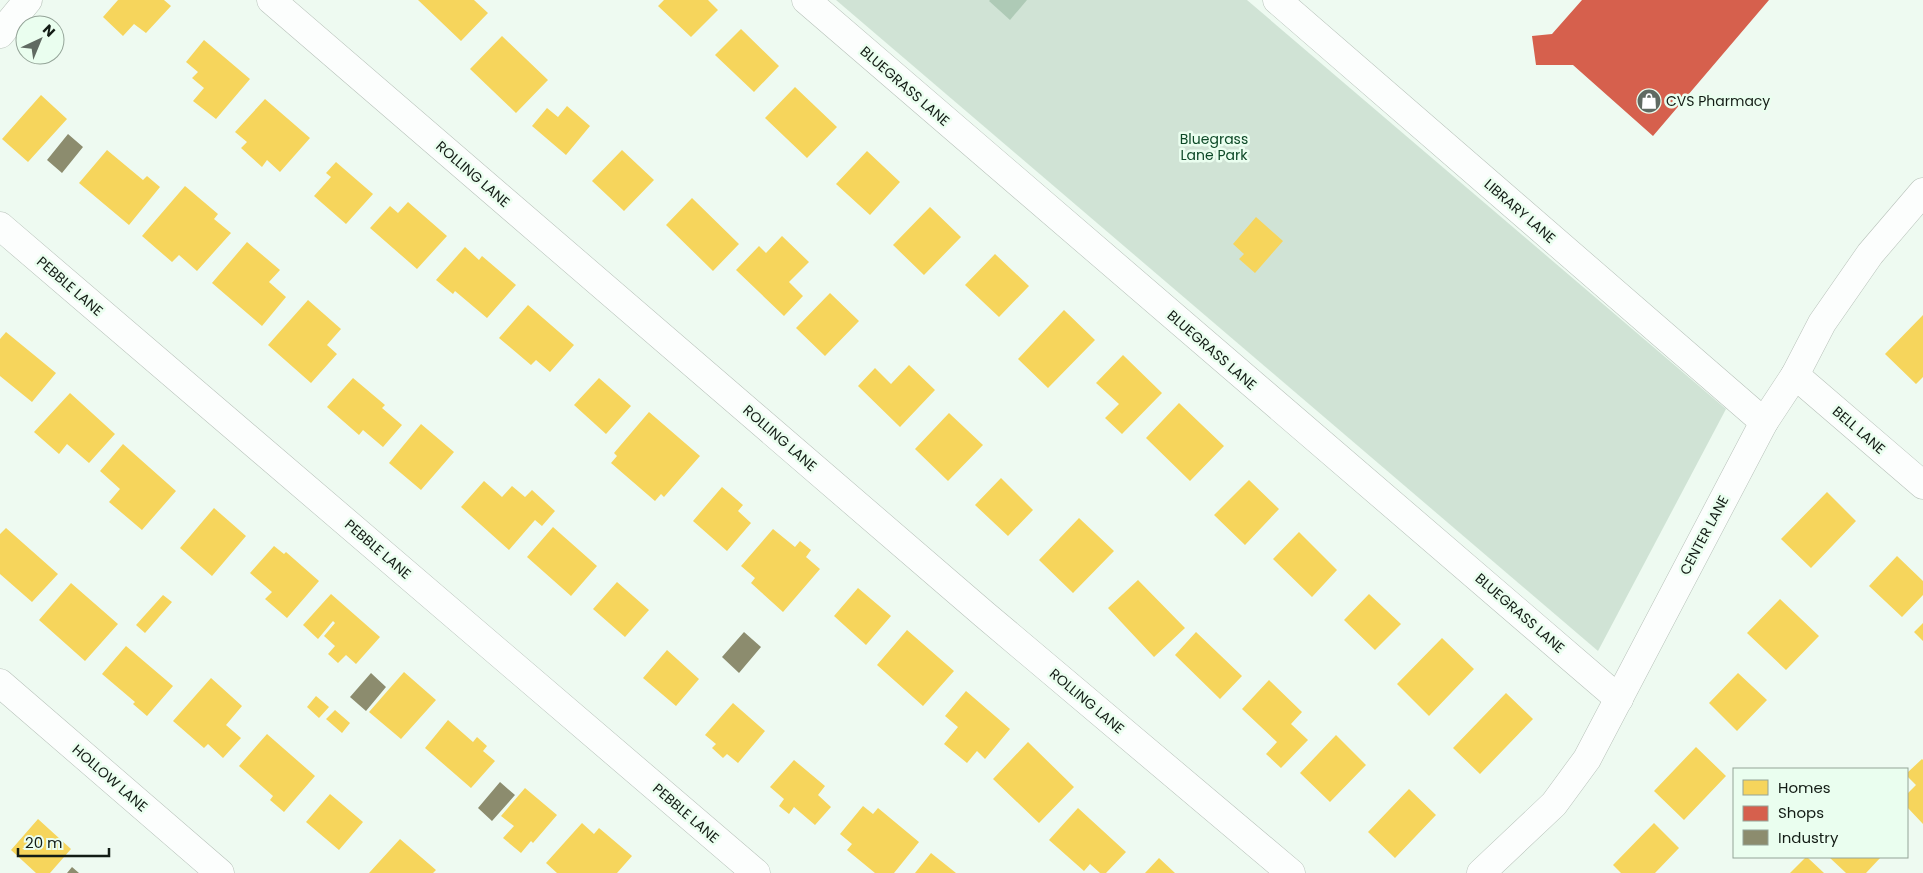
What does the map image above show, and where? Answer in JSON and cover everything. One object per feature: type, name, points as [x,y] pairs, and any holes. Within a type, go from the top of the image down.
[{"type":"street","points":[[0,34],[28,0]]},
{"type":"street","name":"ROLLING LANE","points":[[271,0],[962,595],[1290,873]]},
{"type":"street","name":"BLUEGRASS LANE","points":[[806,0],[1619,699]]},
{"type":"street","name":"LIBRARY LANE","points":[[1277,0],[1764,422]]},
{"type":"street","name":"CENTER LANE","points":[[1481,873],[1554,804],[1587,759],[1764,422],[1795,374],[1822,323],[1865,261],[1923,192]]},
{"type":"street","name":"PEBBLE LANE","points":[[0,226],[756,873]]},
{"type":"street","name":"BELL LANE","points":[[1795,374],[1923,484]]},
{"type":"street","name":"HOLLOW LANE","points":[[0,683],[220,873]]},
{"type":"green space","name":"Bluegrass Lane Park","points":[[836,0],[1247,0],[1726,409],[1598,651]]},
{"type":"shaded area","points":[[990,0],[1027,0],[1010,20]]},
{"type":"building: Homes","points":[[118,0],[164,0],[171,6],[146,33],[134,24],[123,36],[103,17]]},
{"type":"building: Homes","points":[[418,0],[474,0],[488,13],[461,41]]},
{"type":"building: Homes","points":[[664,0],[708,0],[718,10],[691,37],[658,6]]},
{"type":"building: Homes","points":[[741,29],[779,66],[754,92],[715,55]]},
{"type":"building: Homes","points":[[502,36],[548,80],[516,113],[470,69]]},
{"type":"building: Homes","points":[[204,40],[250,79],[216,119],[193,101],[204,88],[192,78],[198,72],[186,62]]},
{"type":"building: Homes","points":[[795,87],[837,127],[807,158],[765,118]]},
{"type":"building: Homes","points":[[41,95],[67,119],[28,162],[2,139]]},
{"type":"building: Homes","points":[[265,99],[310,138],[280,172],[267,160],[262,167],[241,148],[247,142],[235,132]]},
{"type":"building: Homes","points":[[567,106],[590,126],[566,155],[532,126],[547,108],[558,117]]},
{"type":"building: Homes","points":[[107,150],[143,180],[147,176],[160,187],[129,225],[79,183]]},
{"type":"building: Homes","points":[[622,150],[654,180],[624,211],[592,181]]},
{"type":"building: Homes","points":[[867,151],[900,182],[870,215],[836,184]]},
{"type":"building: Homes","points":[[336,162],[373,194],[346,224],[314,196],[331,177],[326,173]]},
{"type":"building: Homes","points":[[185,186],[218,214],[214,219],[231,233],[197,271],[179,255],[172,262],[142,236]]},
{"type":"building: Homes","points":[[692,198],[739,244],[713,271],[666,225]]},
{"type":"building: Homes","points":[[408,202],[447,236],[417,269],[370,228],[390,206],[398,213]]},
{"type":"building: Homes","points":[[930,207],[961,237],[924,275],[893,245]]},
{"type":"building: Homes","points":[[1256,217],[1283,241],[1255,273],[1239,259],[1244,254],[1233,244]]},
{"type":"building: Homes","points":[[782,236],[809,262],[789,282],[803,296],[784,316],[736,270],[759,246],[766,253]]},
{"type":"building: Homes","points":[[247,242],[280,270],[269,282],[286,297],[262,326],[212,283]]},
{"type":"building: Homes","points":[[465,247],[479,260],[482,256],[516,285],[487,318],[455,291],[453,294],[436,280]]},
{"type":"building: Homes","points":[[995,254],[1029,286],[999,317],[965,285]]},
{"type":"building: Homes","points":[[830,293],[859,321],[825,356],[796,328]]},
{"type":"building: Homes","points":[[308,300],[341,329],[327,345],[337,354],[311,383],[268,345]]},
{"type":"building: Homes","points":[[528,305],[574,345],[550,372],[536,360],[531,365],[499,338]]},
{"type":"building: Homes","points":[[1064,310],[1095,340],[1048,388],[1018,359]]},
{"type":"building: Homes","points":[[1923,315],[1923,377],[1916,384],[1885,354]]},
{"type":"building: Homes","points":[[6,332],[56,373],[32,402],[0,376],[0,339]]},
{"type":"building: Homes","points":[[1123,355],[1162,393],[1122,434],[1105,418],[1119,404],[1096,383]]},
{"type":"building: Homes","points":[[909,365],[935,390],[900,427],[858,386],[875,368],[891,384]]},
{"type":"building: Homes","points":[[353,378],[385,405],[382,408],[402,425],[383,447],[363,430],[359,435],[327,407]]},
{"type":"building: Homes","points":[[599,378],[631,406],[606,434],[574,405]]},
{"type":"building: Homes","points":[[70,393],[115,434],[89,463],[67,444],[59,454],[34,432]]},
{"type":"building: Homes","points":[[1179,403],[1224,446],[1190,481],[1146,438]]},
{"type":"building: Homes","points":[[649,412],[700,456],[664,497],[661,494],[655,501],[611,463],[617,456],[614,453]]},
{"type":"building: Homes","points":[[949,413],[983,445],[948,481],[915,449]]},
{"type":"building: Homes","points":[[421,424],[454,452],[421,490],[389,463]]},
{"type":"building: Homes","points":[[123,444],[176,491],[142,530],[109,502],[120,489],[100,471]]},
{"type":"building: Homes","points":[[1001,478],[1033,510],[1008,536],[975,505]]},
{"type":"building: Homes","points":[[1249,480],[1279,509],[1245,545],[1214,515]]},
{"type":"building: Homes","points":[[484,481],[502,497],[512,486],[525,497],[532,490],[555,511],[542,526],[535,520],[509,550],[461,507]]},
{"type":"building: Homes","points":[[722,487],[743,505],[738,511],[751,523],[727,551],[693,521]]},
{"type":"building: Homes","points":[[1827,492],[1856,521],[1811,568],[1781,539]]},
{"type":"building: Homes","points":[[214,508],[246,536],[212,576],[180,548]]},
{"type":"building: Homes","points":[[1079,518],[1114,551],[1073,593],[1039,560]]},
{"type":"building: Homes","points":[[553,527],[597,566],[571,596],[527,557]]},
{"type":"building: Homes","points":[[6,528],[58,574],[32,602],[0,574],[0,534]]},
{"type":"building: Homes","points":[[773,529],[795,547],[800,541],[811,550],[806,557],[820,569],[783,612],[751,583],[755,578],[741,566]]},
{"type":"building: Homes","points":[[1299,532],[1337,570],[1312,597],[1273,559]]},
{"type":"building: Homes","points":[[274,546],[284,554],[286,552],[319,581],[287,618],[265,599],[272,592],[250,573]]},
{"type":"building: Homes","points":[[1897,556],[1923,581],[1923,595],[1902,617],[1869,586]]},
{"type":"building: Homes","points":[[1138,580],[1185,628],[1154,657],[1108,608]]},
{"type":"building: Homes","points":[[617,582],[649,610],[625,637],[593,609]]},
{"type":"building: Homes","points":[[71,583],[118,624],[85,661],[39,620]]},
{"type":"building: Homes","points":[[858,588],[891,616],[866,645],[834,616]]},
{"type":"building: Homes","points":[[331,594],[380,637],[356,664],[346,655],[338,663],[328,654],[335,646],[324,636],[335,623],[333,621],[318,639],[303,625]]},
{"type":"building: Homes","points":[[1369,594],[1401,624],[1375,650],[1344,620]]},
{"type":"building: Homes","points":[[163,595],[172,602],[145,633],[136,625]]},
{"type":"building: Homes","points":[[1780,599],[1819,636],[1786,670],[1747,633]]},
{"type":"building: Homes","points":[[1923,623],[1923,641],[1914,632]]},
{"type":"building: Homes","points":[[907,630],[954,671],[923,706],[877,665]]},
{"type":"building: Homes","points":[[1196,632],[1242,676],[1220,699],[1175,655]]},
{"type":"building: Homes","points":[[1442,638],[1474,669],[1429,716],[1397,684]]},
{"type":"building: Homes","points":[[126,646],[173,686],[147,716],[133,704],[135,702],[102,674]]},
{"type":"building: Homes","points":[[667,650],[699,679],[676,706],[643,678]]},
{"type":"building: Homes","points":[[404,672],[436,700],[401,739],[369,712]]},
{"type":"building: Homes","points":[[1738,673],[1767,700],[1737,731],[1709,703]]},
{"type":"building: Homes","points":[[211,678],[242,706],[226,725],[241,738],[223,758],[208,744],[204,748],[173,721]]},
{"type":"building: Homes","points":[[1269,680],[1302,712],[1291,724],[1308,740],[1281,768],[1266,754],[1277,742],[1242,709]]},
{"type":"building: Homes","points":[[966,691],[1010,729],[985,759],[977,751],[967,763],[944,744],[958,727],[945,716]]},
{"type":"building: Homes","points":[[1506,693],[1533,719],[1480,774],[1453,748]]},
{"type":"building: Homes","points":[[316,696],[329,707],[319,718],[307,707]]},
{"type":"building: Homes","points":[[733,703],[765,731],[738,763],[727,754],[723,758],[712,748],[716,744],[705,735]]},
{"type":"building: Homes","points":[[335,710],[350,723],[342,733],[326,719]]},
{"type":"building: Homes","points":[[448,720],[473,742],[477,737],[487,746],[483,751],[495,761],[471,788],[425,748]]},
{"type":"building: Homes","points":[[267,734],[315,776],[284,812],[270,800],[273,796],[239,766]]},
{"type":"building: Homes","points":[[1336,735],[1366,765],[1330,802],[1300,773]]},
{"type":"building: Homes","points":[[1028,742],[1074,787],[1039,823],[993,779]]},
{"type":"building: Homes","points":[[1696,747],[1726,776],[1684,820],[1654,791]]},
{"type":"building: Homes","points":[[794,760],[825,786],[818,795],[831,807],[815,825],[794,807],[789,814],[779,806],[784,799],[770,787]]},
{"type":"building: Homes","points":[[1923,760],[1923,824],[1908,808],[1908,793],[1916,785],[1908,777],[1908,772]]},
{"type":"building: Homes","points":[[525,788],[557,815],[533,843],[531,841],[521,853],[503,838],[514,826],[501,816]]},
{"type":"building: Homes","points":[[1409,789],[1436,815],[1395,858],[1368,832]]},
{"type":"building: Homes","points":[[330,794],[363,822],[339,850],[306,822]]},
{"type":"building: Homes","points":[[863,806],[873,814],[878,808],[919,842],[894,873],[875,873],[847,850],[852,844],[840,834]]},
{"type":"building: Homes","points":[[1078,808],[1126,852],[1106,873],[1100,873],[1090,864],[1084,871],[1049,840]]},
{"type":"building: Homes","points":[[38,819],[71,849],[50,873],[36,873],[11,850]]},
{"type":"building: Homes","points":[[582,823],[594,834],[599,828],[632,856],[617,873],[557,873],[546,863]]},
{"type":"building: Homes","points":[[1654,823],[1679,848],[1655,873],[1621,873],[1613,865]]},
{"type":"building: Homes","points":[[400,839],[436,870],[433,873],[369,873]]},
{"type":"building: Homes","points":[[931,853],[956,873],[915,873]]},
{"type":"building: Homes","points":[[1159,858],[1175,873],[1145,873]]},
{"type":"building: Homes","points":[[1805,858],[1808,858],[1824,873],[1790,873]]},
{"type":"building: Homes","points":[[1830,858],[1880,858],[1866,873],[1846,873]]},
{"type":"building: Shops","name":"CVS Pharmacy","points":[[1582,0],[1769,0],[1653,136],[1573,65],[1536,65],[1532,36],[1552,34]]},
{"type":"building: Industry","points":[[68,134],[83,147],[62,173],[47,160]]},
{"type":"building: Industry","points":[[744,632],[761,647],[739,673],[722,657]]},
{"type":"building: Industry","points":[[371,673],[386,687],[366,711],[350,697]]},
{"type":"building: Industry","points":[[500,782],[515,795],[492,821],[478,808]]},
{"type":"building: Industry","points":[[72,867],[79,873],[67,873]]},
{"type":"place","name":"CVS Pharmacy","points":[[1649,101]]}]
